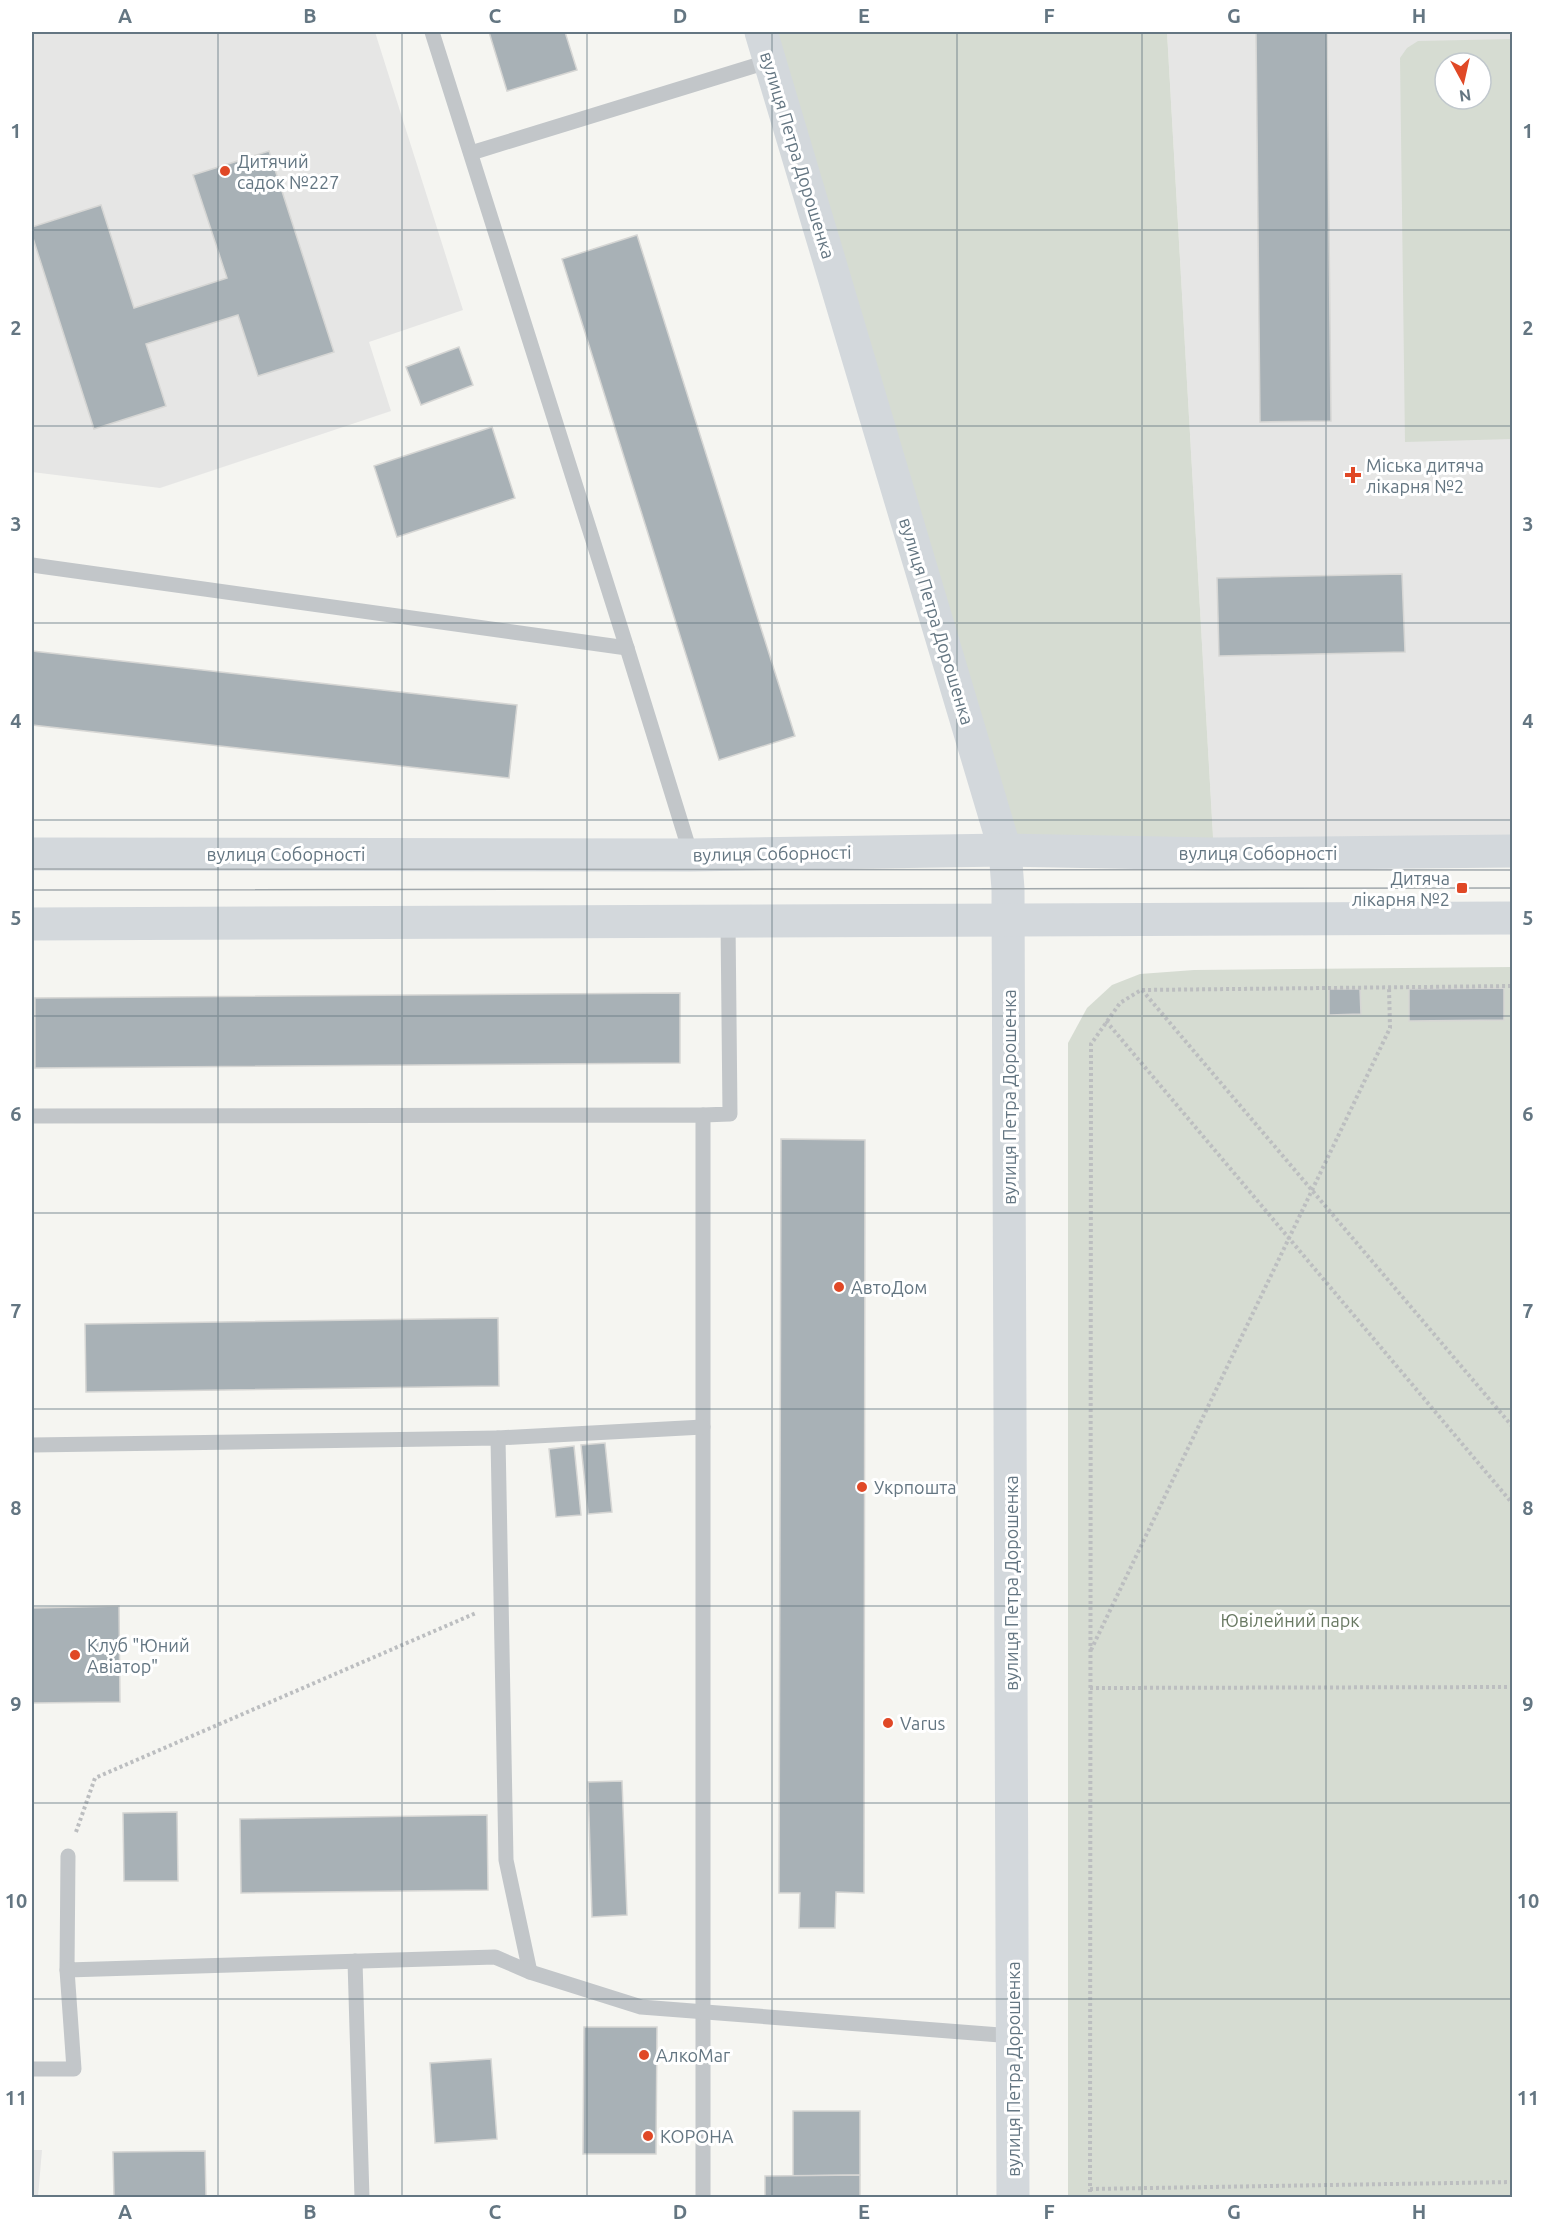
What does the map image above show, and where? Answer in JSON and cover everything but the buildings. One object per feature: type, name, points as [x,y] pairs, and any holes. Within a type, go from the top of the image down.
[{"type":"main road","name":"вулиця Петра Дорошенка","points":[[765,46],[1005,850],[1008,920],[1013,2198]]},
{"type":"main road","name":"вулиця Соборності","points":[[32,854],[691,855],[1005,850],[1214,854],[1512,851]]},
{"type":"main road","points":[[32,924],[1512,918]]},
{"type":"lane","points":[[432,32],[691,855]]},
{"type":"lane","points":[[471,153],[765,46]]},
{"type":"lane","points":[[32,565],[627,648]]},
{"type":"lane","points":[[32,1116],[730,1114],[728,921]]},
{"type":"lane","points":[[703,1115],[703,2198]]},
{"type":"lane","points":[[32,1445],[498,1438],[703,1427]]},
{"type":"lane","points":[[498,1438],[506,1860],[530,1972]]},
{"type":"lane","points":[[32,2069],[74,2069],[67,1970],[68,1856]]},
{"type":"lane","points":[[67,1970],[495,1957],[530,1972],[641,2007],[1013,2036]]},
{"type":"lane","points":[[355,1960],[362,2198]]},
{"type":"path","points":[[1090,2198],[1091,1044],[1120,1003],[1141,990],[1512,986]]},
{"type":"path","points":[[1090,1651],[1390,1028],[1389,987]]},
{"type":"path","points":[[1141,990],[1512,1426]]},
{"type":"path","points":[[1106,1021],[1512,1503]]},
{"type":"path","points":[[68,1856],[95,1778],[501,1602]]},
{"type":"path","points":[[1090,1688],[1512,1687]]},
{"type":"path","points":[[1090,2189],[1512,2182]]},
{"type":"shaded area","name":"Дитячий садок №227","points":[[32,32],[375,32],[463,310],[369,342],[391,411],[160,488],[32,472]]},
{"type":"shaded area","name":"Міська дитяча лікарня №2","points":[[1167,32],[1512,32],[1512,851],[1214,854]]},
{"type":"shaded area","points":[[32,2150],[42,2150],[38,2197],[32,2197]]},
{"type":"green space","points":[[761,32],[1167,32],[1214,854],[1005,850]]},
{"type":"green space","points":[[1512,39],[1512,439],[1405,442],[1400,58],[1407,48],[1418,41]]},
{"type":"green space","name":"Ювілейний парк","points":[[1512,967],[1512,2197],[1068,2197],[1068,1043],[1087,1008],[1112,985],[1140,974],[1194,970]]},
{"type":"tram line","points":[[32,869],[1512,870]]},
{"type":"tram line","points":[[32,890],[1512,888]]},
{"type":"place","name":"Дитячий садок №227","points":[[225,171]]},
{"type":"place","name":"Міська дитяча лікарня №2","points":[[1353,475]]},
{"type":"place","name":"Дитяча лікарня №2","points":[[1462,888]]},
{"type":"place","name":"АвтоДом","points":[[839,1287]]},
{"type":"place","name":"Укрпошта","points":[[862,1487]]},
{"type":"place","name":"Клуб \"Юний Авіатор\"","points":[[75,1655]]},
{"type":"place","name":"Varus","points":[[888,1723]]},
{"type":"place","name":"АлкоМаг","points":[[644,2055]]},
{"type":"place","name":"КОРОНА","points":[[648,2136]]}]
